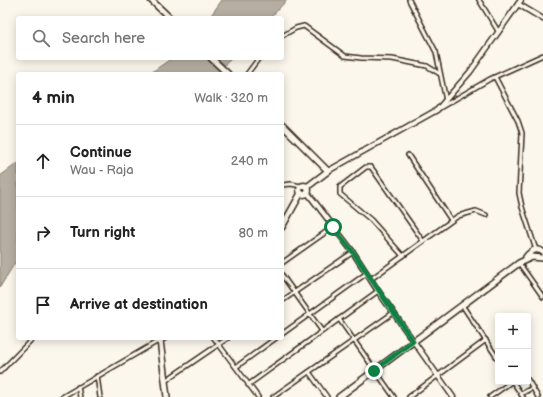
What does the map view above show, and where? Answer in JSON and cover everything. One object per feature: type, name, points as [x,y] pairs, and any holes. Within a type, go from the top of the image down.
[{"type":"main road","points":[[151,0],[168,16]]},
{"type":"main road","points":[[213,60],[226,72]]},
{"type":"main road","points":[[284,127],[328,171],[305,188],[299,189],[301,193],[284,223]]},
{"type":"main road","points":[[528,259],[526,257],[536,250],[543,252]]},
{"type":"main road","points":[[339,397],[519,263],[536,257],[543,258]]},
{"type":"main road","points":[[161,340],[167,397]]},
{"type":"street","points":[[409,0],[436,52],[446,101]]},
{"type":"street","points":[[479,0],[498,31]]},
{"type":"street","points":[[437,110],[470,72],[519,2],[543,19]]},
{"type":"street","points":[[284,35],[296,28],[304,26],[345,56],[392,59],[427,66],[440,74]]},
{"type":"street","points":[[328,171],[495,76],[542,55]]},
{"type":"street","points":[[248,72],[258,60]]},
{"type":"street","points":[[495,76],[518,121],[522,133],[519,193],[536,250]]},
{"type":"street","points":[[408,155],[451,220]]},
{"type":"street","points":[[403,256],[371,220],[340,194],[340,187],[366,167],[372,167],[423,241]]},
{"type":"street","points":[[284,185],[291,184],[305,188],[353,252],[393,313],[454,397]]},
{"type":"street","points":[[371,279],[451,220],[476,211],[486,215]]},
{"type":"street","points":[[284,262],[333,227]]},
{"type":"street","points":[[284,300],[353,252]]},
{"type":"street","points":[[519,263],[543,297]]},
{"type":"street","points":[[284,333],[367,273]]},
{"type":"street","points":[[284,278],[322,331]]},
{"type":"street","points":[[248,385],[378,291]]},
{"type":"street","points":[[462,305],[495,354]]},
{"type":"street","points":[[273,397],[393,313]]},
{"type":"street","points":[[339,319],[374,371],[394,397]]},
{"type":"street","points":[[0,372],[31,340]]},
{"type":"street","points":[[62,397],[159,340]]},
{"type":"street","points":[[216,340],[258,397]]},
{"type":"street","points":[[218,340],[219,344]]},
{"type":"street","points":[[165,381],[225,340]]},
{"type":"street","points":[[236,367],[273,340]]},
{"type":"street","points":[[409,397],[486,340]]},
{"type":"street","points":[[309,372],[327,397]]},
{"type":"street","points":[[97,376],[100,397]]},
{"type":"street","points":[[490,397],[508,385]]},
{"type":"street","points":[[514,385],[522,396],[532,388]]},
{"type":"street","points":[[530,385],[538,397]]},
{"type":"street","points":[[78,387],[80,397]]},
{"type":"shaded area","points":[[222,0],[287,0],[272,16],[210,16]]},
{"type":"shaded area","points":[[169,60],[230,60],[217,72],[152,72]]},
{"type":"shaded area","points":[[16,164],[16,261],[0,287],[0,176]]},
{"type":"route","points":[[333,227],[353,252],[413,341],[374,371]]}]
